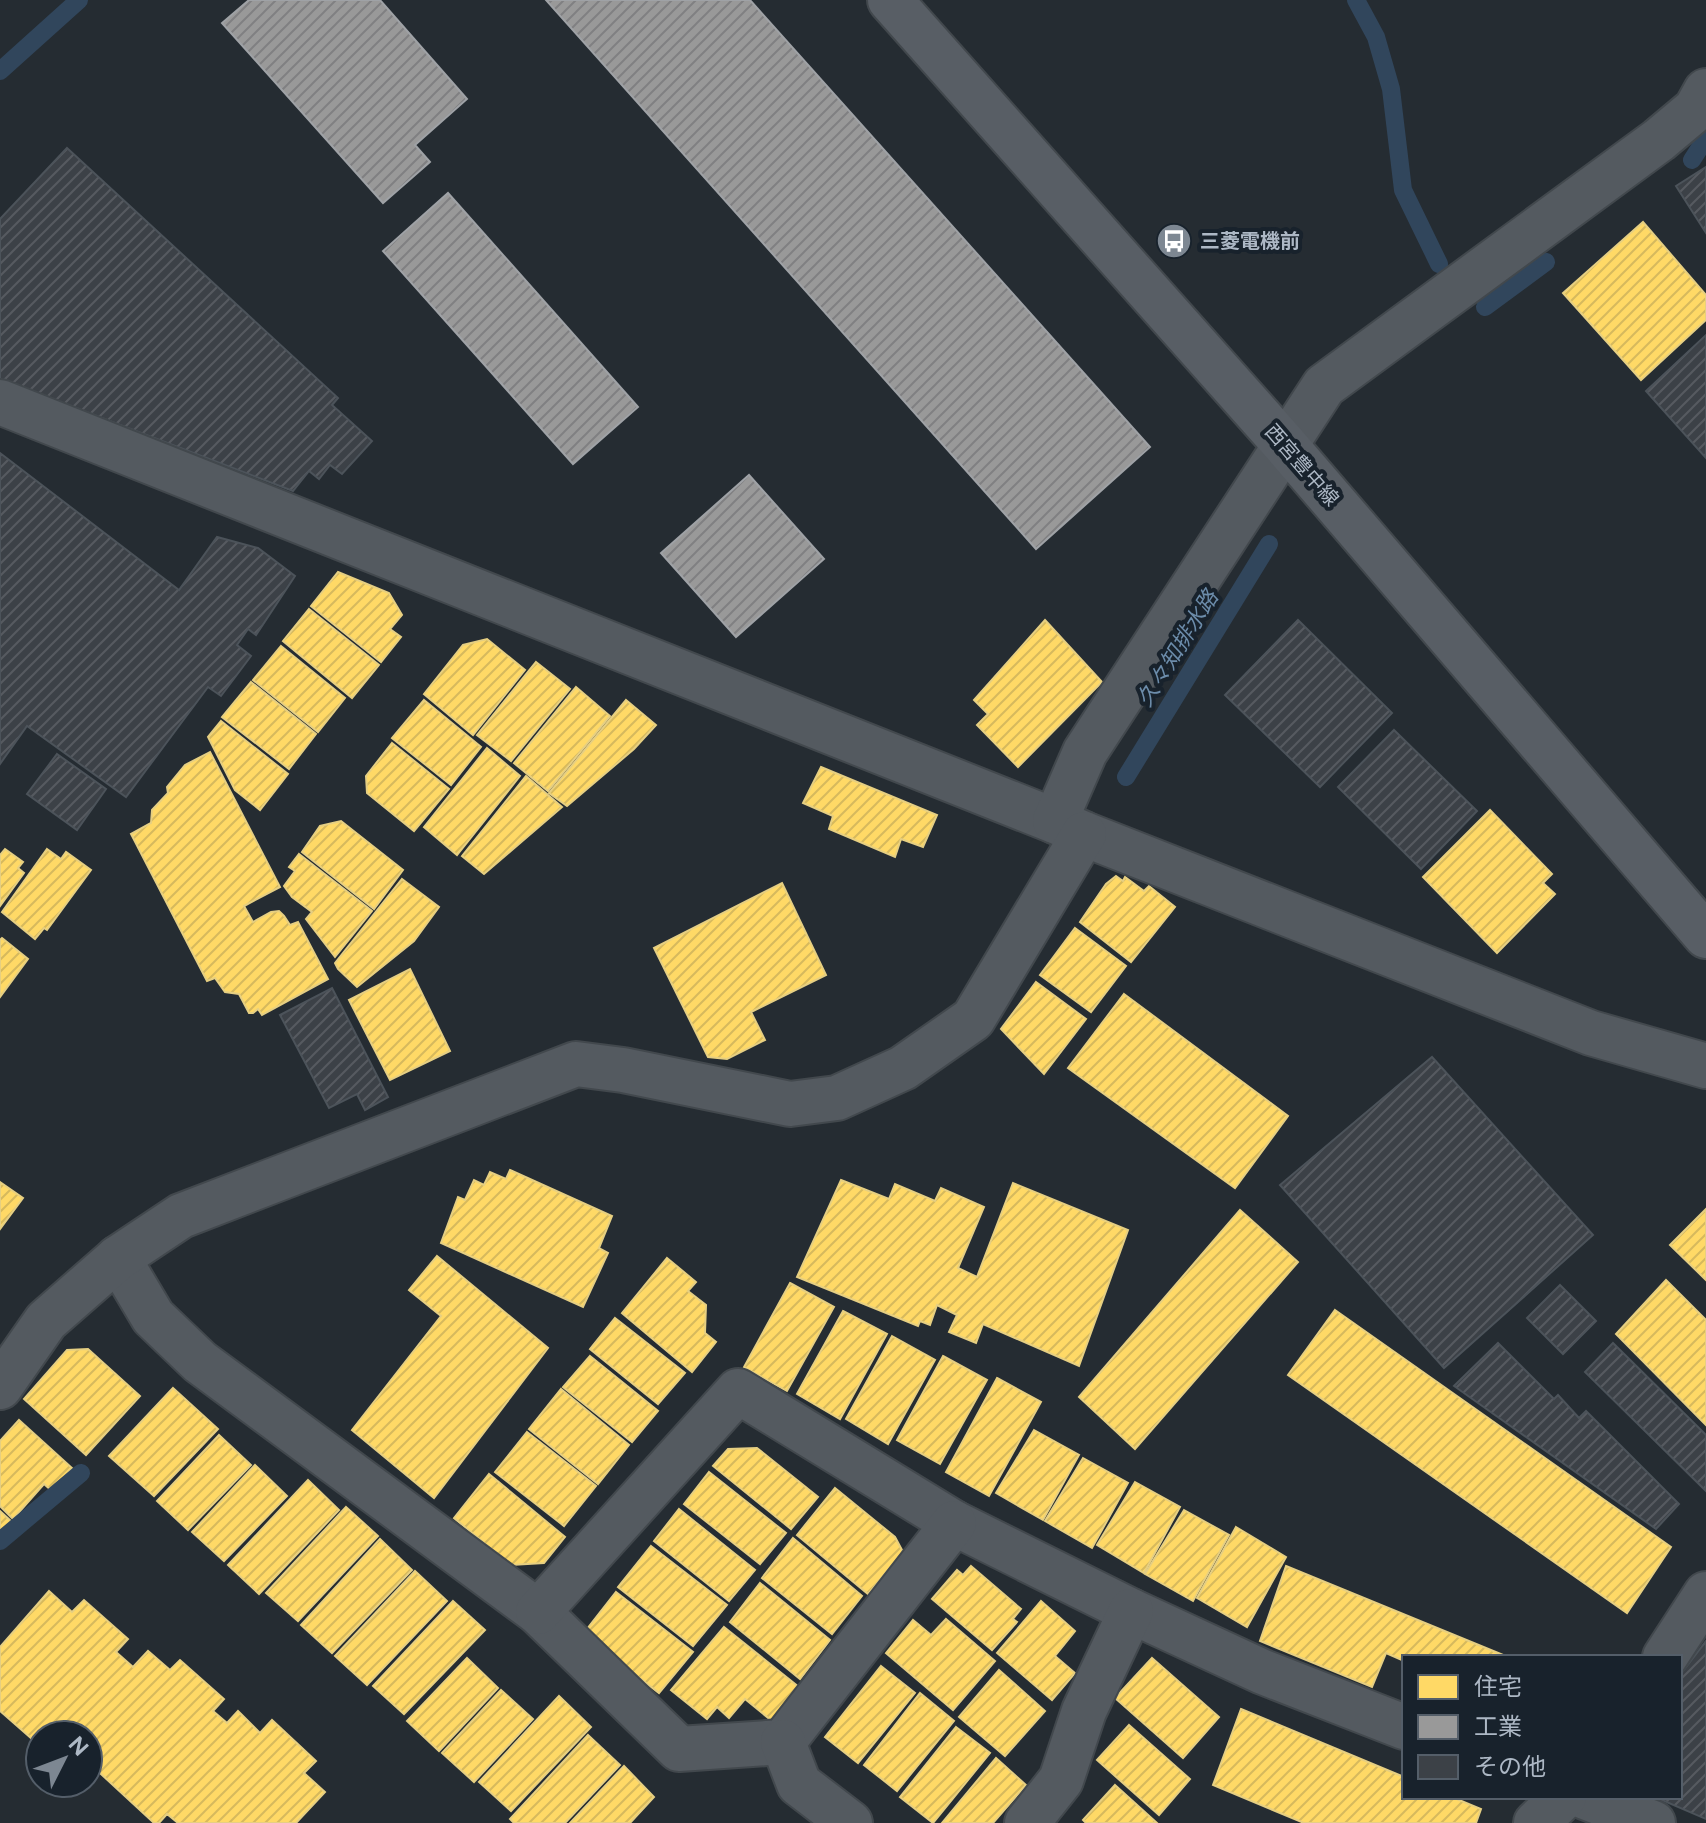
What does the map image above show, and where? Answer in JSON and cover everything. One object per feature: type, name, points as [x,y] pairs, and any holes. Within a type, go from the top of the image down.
[{"type":"main road","name":"西宮豊中線","points":[[890,0],[1286,446],[1706,936]]},
{"type":"street","points":[[0,1387],[46,1321],[118,1258],[181,1216],[576,1064],[623,1070],[790,1104],[837,1098],[903,1068],[973,1019],[1069,828],[1085,752],[1324,386],[1659,140],[1696,109],[1706,91]]},
{"type":"street","points":[[0,402],[1591,1033],[1706,1066]]},
{"type":"street","points":[[118,1258],[153,1317],[196,1358],[538,1612],[679,1749],[783,1742],[954,1523]]},
{"type":"street","points":[[538,1612],[738,1391],[954,1523],[1263,1672],[1402,1726]]},
{"type":"street","points":[[1666,1655],[1706,1594]]},
{"type":"street","points":[[1027,1823],[1061,1780],[1084,1711],[1131,1611]]},
{"type":"street","points":[[783,1742],[799,1784],[850,1823]]},
{"type":"street","points":[[1536,1823],[1562,1799]]},
{"type":"street","points":[[1590,1799],[1653,1823]]},
{"type":"building: 住宅","points":[[1643,222],[1706,295],[1706,320],[1641,380],[1563,293]]},
{"type":"building: 住宅","points":[[338,572],[389,593],[402,615],[390,629],[401,637],[381,662],[311,606]]},
{"type":"building: 住宅","points":[[309,609],[379,665],[352,698],[283,641]]},
{"type":"building: 住宅","points":[[1045,620],[1102,682],[1018,767],[977,725],[988,714],[974,700]]},
{"type":"building: 住宅","points":[[487,639],[525,670],[473,735],[424,694],[463,645]]},
{"type":"building: 住宅","points":[[281,646],[345,698],[318,732],[253,680]]},
{"type":"building: 住宅","points":[[536,662],[570,689],[511,761],[477,735]]},
{"type":"building: 住宅","points":[[251,682],[316,734],[289,769],[222,717]]},
{"type":"building: 住宅","points":[[576,687],[610,716],[548,791],[514,763]]},
{"type":"building: 住宅","points":[[424,700],[481,747],[451,785],[392,738]]},
{"type":"building: 住宅","points":[[626,700],[656,725],[634,749],[567,806],[549,793]]},
{"type":"building: 住宅","points":[[221,721],[288,774],[260,810],[235,790],[208,737]]},
{"type":"building: 住宅","points":[[392,743],[449,789],[414,831],[367,793],[366,776]]},
{"type":"building: 住宅","points":[[487,748],[520,776],[457,855],[424,827]]},
{"type":"building: 住宅","points":[[210,752],[280,887],[244,906],[253,922],[279,911],[290,925],[298,922],[328,979],[262,1015],[258,1009],[249,1013],[239,994],[225,992],[215,978],[207,981],[131,834],[151,823],[152,810],[168,793],[167,787],[185,765]]},
{"type":"building: 住宅","points":[[821,767],[937,815],[923,847],[901,839],[895,857],[829,829],[833,816],[803,803]]},
{"type":"building: 住宅","points":[[526,776],[562,807],[484,874],[462,856]]},
{"type":"building: 住宅","points":[[1490,810],[1552,874],[1543,883],[1555,894],[1497,953],[1423,877]]},
{"type":"building: 住宅","points":[[341,821],[403,870],[374,909],[302,852],[320,826]]},
{"type":"building: 住宅","points":[[5,849],[23,862],[18,868],[24,873],[0,906],[0,855]]},
{"type":"building: 住宅","points":[[47,849],[61,859],[66,852],[91,870],[47,930],[44,928],[35,939],[2,912]]},
{"type":"building: 住宅","points":[[299,854],[372,911],[335,957],[306,919],[312,912],[292,897],[284,886],[295,871],[289,867]]},
{"type":"building: 住宅","points":[[1116,876],[1123,881],[1125,877],[1144,891],[1149,886],[1175,907],[1131,962],[1080,922],[1106,884]]},
{"type":"building: 住宅","points":[[402,879],[439,907],[414,941],[357,987],[335,963]]},
{"type":"building: 住宅","points":[[782,883],[826,975],[751,1012],[765,1040],[727,1059],[708,1057],[654,948]]},
{"type":"building: 住宅","points":[[1075,928],[1126,966],[1091,1012],[1040,975]]},
{"type":"building: 住宅","points":[[2,938],[28,959],[0,997],[0,940]]},
{"type":"building: 住宅","points":[[410,969],[450,1051],[390,1080],[349,1000]]},
{"type":"building: 住宅","points":[[1036,982],[1086,1019],[1044,1074],[1001,1029]]},
{"type":"building: 住宅","points":[[1124,994],[1288,1116],[1235,1188],[1068,1068]]},
{"type":"building: 住宅","points":[[510,1170],[612,1216],[599,1248],[608,1253],[583,1307],[441,1243],[458,1197],[465,1200],[474,1180],[484,1185],[490,1172],[506,1179]]},
{"type":"building: 住宅","points":[[841,1180],[889,1199],[895,1184],[935,1201],[941,1188],[984,1207],[958,1268],[977,1277],[1013,1183],[1128,1230],[1079,1366],[983,1324],[976,1343],[949,1332],[957,1315],[937,1305],[930,1325],[920,1321],[918,1326],[797,1277]]},
{"type":"building: 住宅","points":[[0,1182],[23,1198],[0,1229]]},
{"type":"building: 住宅","points":[[1706,1209],[1706,1280],[1670,1245]]},
{"type":"building: 住宅","points":[[1240,1210],[1298,1262],[1135,1449],[1079,1397]]},
{"type":"building: 住宅","points":[[437,1256],[548,1348],[434,1498],[352,1430],[441,1316],[409,1290]]},
{"type":"building: 住宅","points":[[667,1258],[696,1282],[688,1291],[706,1305],[705,1333],[716,1342],[692,1372],[622,1313]]},
{"type":"building: 住宅","points":[[1666,1280],[1706,1320],[1706,1425],[1616,1334]]},
{"type":"building: 住宅","points":[[790,1283],[834,1307],[787,1391],[744,1367]]},
{"type":"building: 住宅","points":[[1335,1310],[1671,1547],[1627,1613],[1288,1375]]},
{"type":"building: 住宅","points":[[843,1311],[887,1334],[840,1419],[797,1394]]},
{"type":"building: 住宅","points":[[615,1318],[685,1373],[658,1404],[590,1349]]},
{"type":"building: 住宅","points":[[892,1336],[935,1360],[888,1444],[846,1419]]},
{"type":"building: 住宅","points":[[88,1349],[140,1396],[86,1455],[24,1399],[67,1350]]},
{"type":"building: 住宅","points":[[590,1356],[658,1411],[632,1442],[563,1387]]},
{"type":"building: 住宅","points":[[943,1356],[987,1380],[940,1464],[897,1440]]},
{"type":"building: 住宅","points":[[997,1378],[1041,1402],[989,1496],[946,1472]]},
{"type":"building: 住宅","points":[[173,1388],[218,1429],[154,1496],[109,1456]]},
{"type":"building: 住宅","points":[[561,1389],[629,1445],[598,1484],[529,1429]]},
{"type":"building: 住宅","points":[[19,1420],[72,1468],[52,1491],[44,1484],[13,1519],[0,1506],[0,1441]]},
{"type":"building: 住宅","points":[[1034,1430],[1079,1455],[1043,1520],[996,1493]]},
{"type":"building: 住宅","points":[[527,1432],[596,1486],[564,1526],[495,1472]]},
{"type":"building: 住宅","points":[[219,1435],[251,1465],[188,1530],[157,1501]]},
{"type":"building: 住宅","points":[[757,1448],[818,1497],[791,1529],[713,1466],[728,1449]]},
{"type":"building: 住宅","points":[[1083,1458],[1128,1483],[1092,1548],[1045,1521]]},
{"type":"building: 住宅","points":[[255,1465],[287,1496],[224,1561],[192,1532]]},
{"type":"building: 住宅","points":[[709,1472],[786,1533],[760,1564],[684,1504]]},
{"type":"building: 住宅","points":[[489,1474],[565,1537],[544,1563],[511,1565],[454,1518]]},
{"type":"building: 住宅","points":[[308,1480],[339,1510],[259,1594],[228,1565]]},
{"type":"building: 住宅","points":[[1135,1482],[1180,1507],[1144,1573],[1097,1545]]},
{"type":"building: 住宅","points":[[835,1488],[895,1537],[903,1552],[868,1594],[797,1535]]},
{"type":"building: 住宅","points":[[346,1507],[378,1536],[298,1621],[266,1593]]},
{"type":"building: 住宅","points":[[679,1509],[755,1570],[729,1601],[654,1541]]},
{"type":"building: 住宅","points":[[1184,1510],[1229,1535],[1193,1601],[1145,1574]]},
{"type":"building: 住宅","points":[[0,1511],[12,1522],[0,1532]]},
{"type":"building: 住宅","points":[[1236,1527],[1286,1557],[1247,1627],[1197,1598]]},
{"type":"building: 住宅","points":[[793,1538],[862,1596],[832,1634],[762,1578]]},
{"type":"building: 住宅","points":[[380,1539],[412,1570],[332,1653],[301,1625]]},
{"type":"building: 住宅","points":[[651,1546],[727,1605],[693,1646],[618,1587]]},
{"type":"building: 住宅","points":[[971,1566],[1021,1609],[1013,1619],[1017,1622],[992,1650],[932,1599],[957,1570],[963,1575]]},
{"type":"building: 住宅","points":[[1286,1566],[1503,1655],[1402,1655],[1402,1660],[1386,1653],[1372,1687],[1260,1641]]},
{"type":"building: 住宅","points":[[415,1571],[447,1601],[367,1685],[335,1656]]},
{"type":"building: 住宅","points":[[760,1583],[830,1640],[800,1679],[730,1622]]},
{"type":"building: 住宅","points":[[49,1591],[72,1612],[84,1600],[128,1639],[116,1652],[133,1667],[148,1651],[170,1670],[180,1660],[224,1699],[213,1711],[227,1723],[238,1711],[260,1733],[272,1720],[316,1761],[304,1773],[325,1792],[296,1823],[178,1823],[167,1814],[159,1823],[154,1823],[104,1777],[104,1719],[24,1719],[24,1732],[0,1711],[0,1647]]},
{"type":"building: 住宅","points":[[616,1592],[693,1652],[659,1693],[583,1634]]},
{"type":"building: 住宅","points":[[453,1601],[485,1630],[404,1714],[373,1686]]},
{"type":"building: 住宅","points":[[1041,1601],[1075,1631],[1055,1656],[1075,1673],[1052,1700],[997,1653]]},
{"type":"building: 住宅","points":[[946,1619],[995,1661],[953,1710],[886,1653],[913,1620],[931,1635]]},
{"type":"building: 住宅","points":[[724,1627],[800,1688],[772,1721],[745,1699],[729,1718],[717,1707],[707,1719],[671,1690]]},
{"type":"building: 住宅","points":[[467,1658],[498,1688],[439,1751],[407,1721]]},
{"type":"building: 住宅","points":[[1152,1658],[1219,1717],[1183,1758],[1115,1698]]},
{"type":"building: 住宅","points":[[881,1666],[915,1693],[858,1763],[825,1737]]},
{"type":"building: 住宅","points":[[999,1670],[1045,1711],[1005,1756],[959,1717]]},
{"type":"building: 住宅","points":[[501,1690],[533,1719],[474,1782],[442,1753]]},
{"type":"building: 住宅","points":[[920,1693],[954,1721],[897,1791],[864,1765]]},
{"type":"building: 住宅","points":[[559,1696],[591,1727],[511,1811],[479,1782]]},
{"type":"building: 住宅","points":[[1241,1709],[1402,1776],[1402,1799],[1457,1799],[1481,1809],[1476,1823],[1304,1823],[1213,1785]]},
{"type":"building: 住宅","points":[[1129,1725],[1190,1779],[1159,1815],[1097,1760]]},
{"type":"building: 住宅","points":[[956,1727],[990,1753],[933,1823],[900,1797]]},
{"type":"building: 住宅","points":[[588,1735],[620,1765],[565,1823],[514,1823],[510,1819]]},
{"type":"building: 住宅","points":[[996,1758],[1026,1785],[993,1823],[942,1823]]},
{"type":"building: 住宅","points":[[624,1766],[654,1797],[630,1823],[570,1823]]},
{"type":"building: 住宅","points":[[1115,1785],[1157,1823],[1086,1823],[1083,1820]]},
{"type":"building: 工業","points":[[249,0],[380,0],[467,99],[415,145],[430,162],[383,203],[222,23]]},
{"type":"building: 工業","points":[[546,0],[750,0],[1150,447],[1036,549]]},
{"type":"building: 工業","points":[[448,193],[638,407],[573,464],[383,251]]},
{"type":"building: 工業","points":[[749,475],[824,559],[736,637],[661,553]]},
{"type":"building: その他","points":[[67,148],[338,398],[332,405],[372,441],[342,474],[330,465],[319,479],[309,471],[293,491],[0,379],[0,219]]},
{"type":"building: その他","points":[[1706,167],[1706,233],[1676,186]]},
{"type":"building: その他","points":[[1706,335],[1706,458],[1646,391]]},
{"type":"building: その他","points":[[0,453],[179,590],[217,537],[258,548],[295,576],[256,635],[248,629],[237,645],[251,656],[221,696],[208,687],[126,797],[27,726],[0,764]]},
{"type":"building: その他","points":[[1298,620],[1392,713],[1320,787],[1225,695]]},
{"type":"building: その他","points":[[1394,730],[1477,811],[1421,869],[1338,787]]},
{"type":"building: その他","points":[[57,754],[106,789],[77,830],[27,794]]},
{"type":"building: その他","points":[[332,988],[388,1097],[365,1110],[357,1094],[329,1108],[280,1015]]},
{"type":"building: その他","points":[[1432,1057],[1593,1235],[1444,1368],[1280,1185]]},
{"type":"building: その他","points":[[1560,1285],[1596,1321],[1563,1354],[1527,1318]]},
{"type":"building: その他","points":[[1498,1343],[1554,1399],[1558,1395],[1579,1418],[1586,1411],[1679,1504],[1656,1529],[1454,1386]]},
{"type":"building: その他","points":[[1613,1343],[1706,1435],[1706,1491],[1585,1372]]},
{"type":"building: その他","points":[[1706,1641],[1706,1819],[1660,1799],[1682,1799],[1682,1672]]},
{"type":"waterway","points":[[0,71],[79,0]]},
{"type":"waterway","points":[[1356,0],[1376,37],[1391,89],[1403,190],[1439,264]]},
{"type":"waterway","name":"久々知排水路","points":[[1692,160],[1706,138]]},
{"type":"waterway","name":"久々知排水路","points":[[1485,307],[1546,262]]},
{"type":"waterway","name":"久々知排水路","points":[[1126,777],[1269,544]]},
{"type":"waterway","name":"久々知排水路","points":[[0,1541],[81,1473]]},
{"type":"place","name":"三菱電機前","points":[[1174,241]]}]
